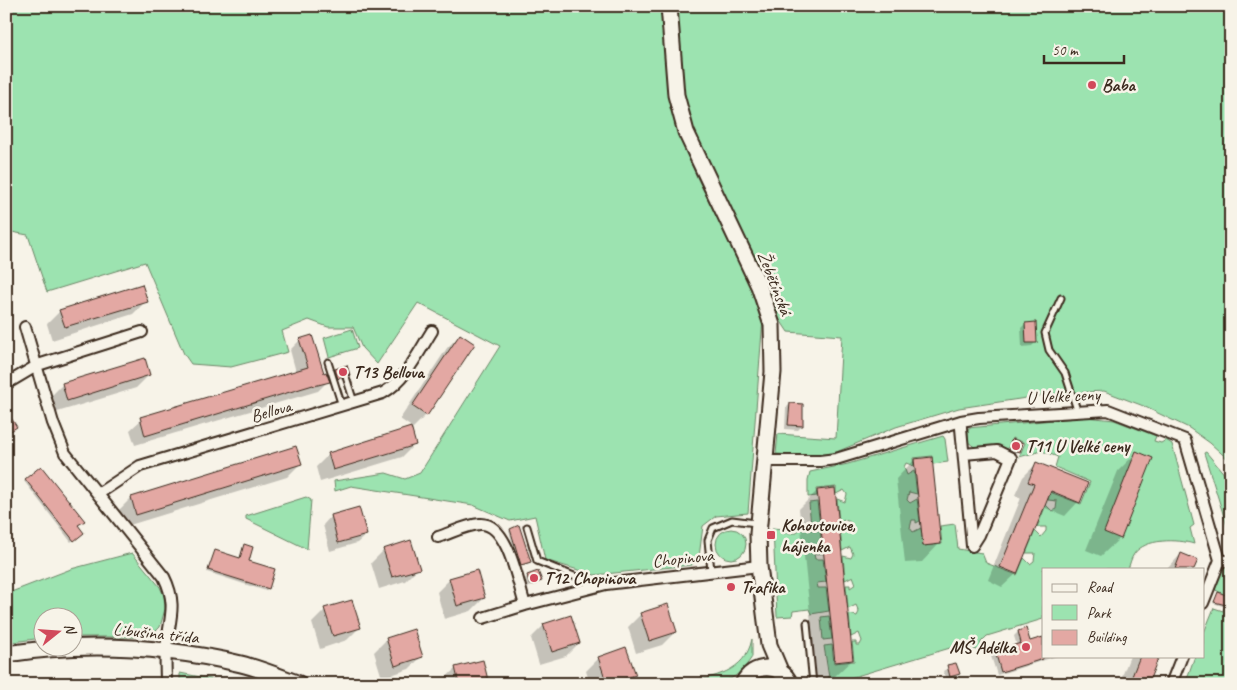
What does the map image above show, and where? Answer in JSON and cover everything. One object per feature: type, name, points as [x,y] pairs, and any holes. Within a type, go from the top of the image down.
[{"type":"street","name":"Žebětínská","points":[[669,6],[676,94],[686,132],[759,286],[770,319],[773,336],[773,372],[759,523],[759,566],[768,645],[780,671],[790,684]]},
{"type":"street","points":[[26,327],[59,440],[73,464],[164,577],[172,596],[172,610],[166,650],[166,684]]},
{"type":"street","points":[[6,384],[38,365],[142,332]]},
{"type":"street","name":"Bellova","points":[[98,494],[140,466],[342,407],[390,389],[407,371],[432,332]]},
{"type":"street","name":"U Velké ceny","points":[[764,461],[820,461],[836,459],[961,421],[1077,410],[1108,410],[1185,440],[1226,561]]},
{"type":"street","points":[[961,421],[972,546],[974,546],[1011,458],[997,451],[964,454]]},
{"type":"street","points":[[438,537],[480,524],[494,527],[504,538],[524,605]]},
{"type":"street","points":[[1204,601],[1226,561]]},
{"type":"street","name":"Chopinova","points":[[483,618],[590,586],[759,566]]},
{"type":"street","name":"Žebětínská","points":[[758,668],[768,645]]},
{"type":"street","name":"Libušina třída","points":[[6,654],[91,646],[166,650],[243,665],[299,684]]},
{"type":"street","points":[[1171,684],[1181,658]]},
{"type":"street","points":[[742,683],[751,672],[758,668],[768,667],[780,671]]},
{"type":"lane","points":[[1062,298],[1045,333],[1049,350],[1065,373],[1077,410]]},
{"type":"lane","points":[[328,362],[342,407]]},
{"type":"lane","points":[[346,376],[354,403]]},
{"type":"lane","points":[[711,571],[708,540],[713,528],[723,522],[732,520],[759,523]]},
{"type":"lane","points":[[526,527],[537,561],[584,580],[590,586]]},
{"type":"lane","points":[[807,623],[812,684]]},
{"type":"green space","points":[[6,6],[662,6],[668,87],[674,119],[688,158],[744,271],[763,318],[748,513],[716,516],[703,526],[699,557],[692,565],[595,575],[545,560],[535,516],[510,521],[473,505],[351,486],[335,491],[334,481],[386,473],[405,479],[420,473],[500,346],[418,303],[377,364],[362,348],[353,327],[328,327],[309,320],[282,331],[288,352],[231,367],[191,364],[184,354],[145,262],[47,292],[28,235],[6,231]]},
{"type":"green space","points":[[676,6],[1231,6],[1231,462],[1210,443],[1189,428],[1141,405],[1104,391],[1053,394],[959,408],[896,427],[834,453],[809,456],[776,454],[778,434],[836,438],[842,336],[788,332],[778,317],[766,283],[693,130],[684,93]]},
{"type":"green space","points":[[352,329],[358,348],[329,357],[324,338]]},
{"type":"green space","points":[[1086,417],[1114,420],[1156,436],[1154,441],[1161,443],[1166,440],[1172,444],[1194,525],[1190,528],[1194,544],[1179,541],[1154,542],[1139,549],[1134,554],[1128,568],[1042,568],[1042,619],[987,636],[981,642],[981,651],[960,645],[830,684],[824,646],[832,645],[834,663],[854,661],[852,642],[860,645],[862,641],[859,633],[851,637],[849,614],[857,616],[859,612],[856,605],[848,609],[846,585],[850,585],[850,588],[856,584],[853,576],[845,580],[843,556],[851,558],[853,554],[850,547],[842,551],[840,528],[848,530],[850,522],[843,519],[843,522],[839,523],[837,499],[845,502],[847,494],[844,490],[836,494],[836,487],[816,489],[817,496],[808,497],[810,472],[848,464],[943,436],[948,462],[933,464],[932,456],[913,458],[914,466],[906,463],[904,467],[907,475],[914,471],[917,494],[909,492],[907,500],[910,503],[917,499],[920,521],[916,523],[916,520],[912,520],[910,528],[913,532],[921,528],[923,546],[942,544],[940,526],[955,524],[958,549],[982,553],[986,563],[1017,575],[1024,558],[1030,564],[1034,561],[1035,553],[1026,553],[1035,531],[1041,537],[1046,531],[1046,527],[1037,527],[1046,505],[1052,511],[1056,509],[1057,501],[1048,500],[1050,492],[1081,504],[1090,482],[1055,467],[1058,457],[1042,451],[1019,457],[1025,443],[1012,438],[1006,453],[977,449],[968,442],[968,428]]},
{"type":"green space","points":[[1206,452],[1231,482],[1231,539],[1204,453]]},
{"type":"green space","points":[[306,497],[311,500],[307,549],[246,519],[246,516]]},
{"type":"green space","points":[[817,502],[820,525],[811,526],[809,503]]},
{"type":"green space","points":[[773,528],[782,529],[782,533],[797,533],[799,529],[820,530],[823,553],[814,554],[815,559],[823,559],[826,582],[817,583],[818,588],[826,588],[829,611],[811,614],[809,609],[793,611],[792,616],[777,617]]},
{"type":"green space","points":[[731,529],[737,530],[745,538],[745,550],[737,558],[731,559],[725,558],[717,550],[716,544],[717,538],[725,530]]},
{"type":"green space","points":[[132,553],[160,587],[164,596],[165,609],[160,627],[156,631],[141,637],[82,637],[82,608],[32,608],[32,639],[6,643],[6,594],[71,569]]},
{"type":"green space","points":[[1220,560],[1231,562],[1231,684],[1185,684],[1194,658],[1204,658],[1204,633],[1214,608],[1223,611],[1229,597],[1210,587]]},
{"type":"green space","points":[[829,616],[832,639],[823,640],[821,617]]},
{"type":"green space","points":[[752,639],[752,657],[745,667],[731,679],[706,684],[685,684],[717,675],[735,666],[743,659]]},
{"type":"green space","points":[[180,673],[236,684],[180,684]]},
{"type":"green space","points":[[766,675],[777,678],[781,684],[751,684],[755,679]]},
{"type":"building","points":[[142,284],[148,302],[65,327],[59,310]]},
{"type":"building","points":[[1036,322],[1037,343],[1026,343],[1025,323]]},
{"type":"building","points":[[460,334],[475,344],[427,416],[412,406]]},
{"type":"building","points":[[312,335],[324,373],[326,372],[330,382],[313,385],[145,436],[140,417],[308,367],[299,339]]},
{"type":"building","points":[[145,358],[150,375],[67,401],[62,383]]},
{"type":"building","name":"T13 Bellova","points":[[347,365],[350,375],[345,373],[338,379],[335,369]]},
{"type":"building","points":[[790,403],[803,404],[803,426],[788,425]]},
{"type":"building","points":[[6,410],[17,427],[6,434]]},
{"type":"building","points":[[411,427],[416,445],[333,470],[328,453]]},
{"type":"building","name":"T11 U Velké ceny","points":[[1012,439],[1023,443],[1020,452],[1009,448]]},
{"type":"building","points":[[296,446],[302,464],[136,515],[131,497]]},
{"type":"building","points":[[1136,451],[1153,458],[1121,539],[1104,532]]},
{"type":"building","points":[[932,457],[941,544],[923,546],[914,459]]},
{"type":"building","points":[[1036,462],[1088,483],[1080,503],[1051,491],[1017,574],[1000,567],[1034,484],[1028,482]]},
{"type":"building","points":[[41,466],[85,521],[78,525],[84,533],[74,541],[25,479]]},
{"type":"building","points":[[835,488],[853,660],[835,662],[817,490]]},
{"type":"building","points":[[359,507],[367,535],[338,543],[331,515]]},
{"type":"building","points":[[519,525],[531,562],[521,565],[510,529]]},
{"type":"building","points":[[411,540],[420,569],[392,577],[383,549]]},
{"type":"building","points":[[244,544],[253,547],[249,561],[275,569],[269,589],[208,570],[215,550],[240,558]]},
{"type":"building","points":[[1181,553],[1198,560],[1194,568],[1175,568]]},
{"type":"building","points":[[477,570],[485,598],[457,606],[449,578]]},
{"type":"building","name":"T12 Chopinova","points":[[538,571],[542,581],[530,585],[527,575]]},
{"type":"building","points":[[1218,592],[1229,596],[1226,605],[1214,602]]},
{"type":"building","points":[[352,600],[361,628],[333,636],[324,608]]},
{"type":"building","points":[[668,604],[677,632],[649,641],[640,613]]},
{"type":"building","points":[[571,615],[580,643],[552,652],[543,624]]},
{"type":"building","name":"MŠ Adélka","points":[[1026,628],[1030,641],[1042,637],[1043,659],[1001,672],[995,651],[1021,643],[1018,631]]},
{"type":"building","points":[[414,629],[423,657],[395,666],[386,638]]},
{"type":"building","points":[[626,647],[636,675],[607,684],[598,657]]},
{"type":"building","points":[[1139,658],[1158,658],[1148,684],[1129,684]]},
{"type":"building","points":[[483,660],[489,684],[459,684],[455,667]]},
{"type":"building","points":[[956,663],[960,674],[950,677],[947,665]]},
{"type":"place","name":"Baba","points":[[1092,85]]},
{"type":"place","name":"T13 Bellova","points":[[343,372]]},
{"type":"place","name":"T11 U Velké ceny","points":[[1016,446]]},
{"type":"place","name":"Kohoutovice, hájenka","points":[[771,535]]},
{"type":"place","name":"T12 Chopinova","points":[[534,578]]},
{"type":"place","name":"Trafika","points":[[731,587]]},
{"type":"place","name":"MŠ Adélka","points":[[1026,647]]}]
